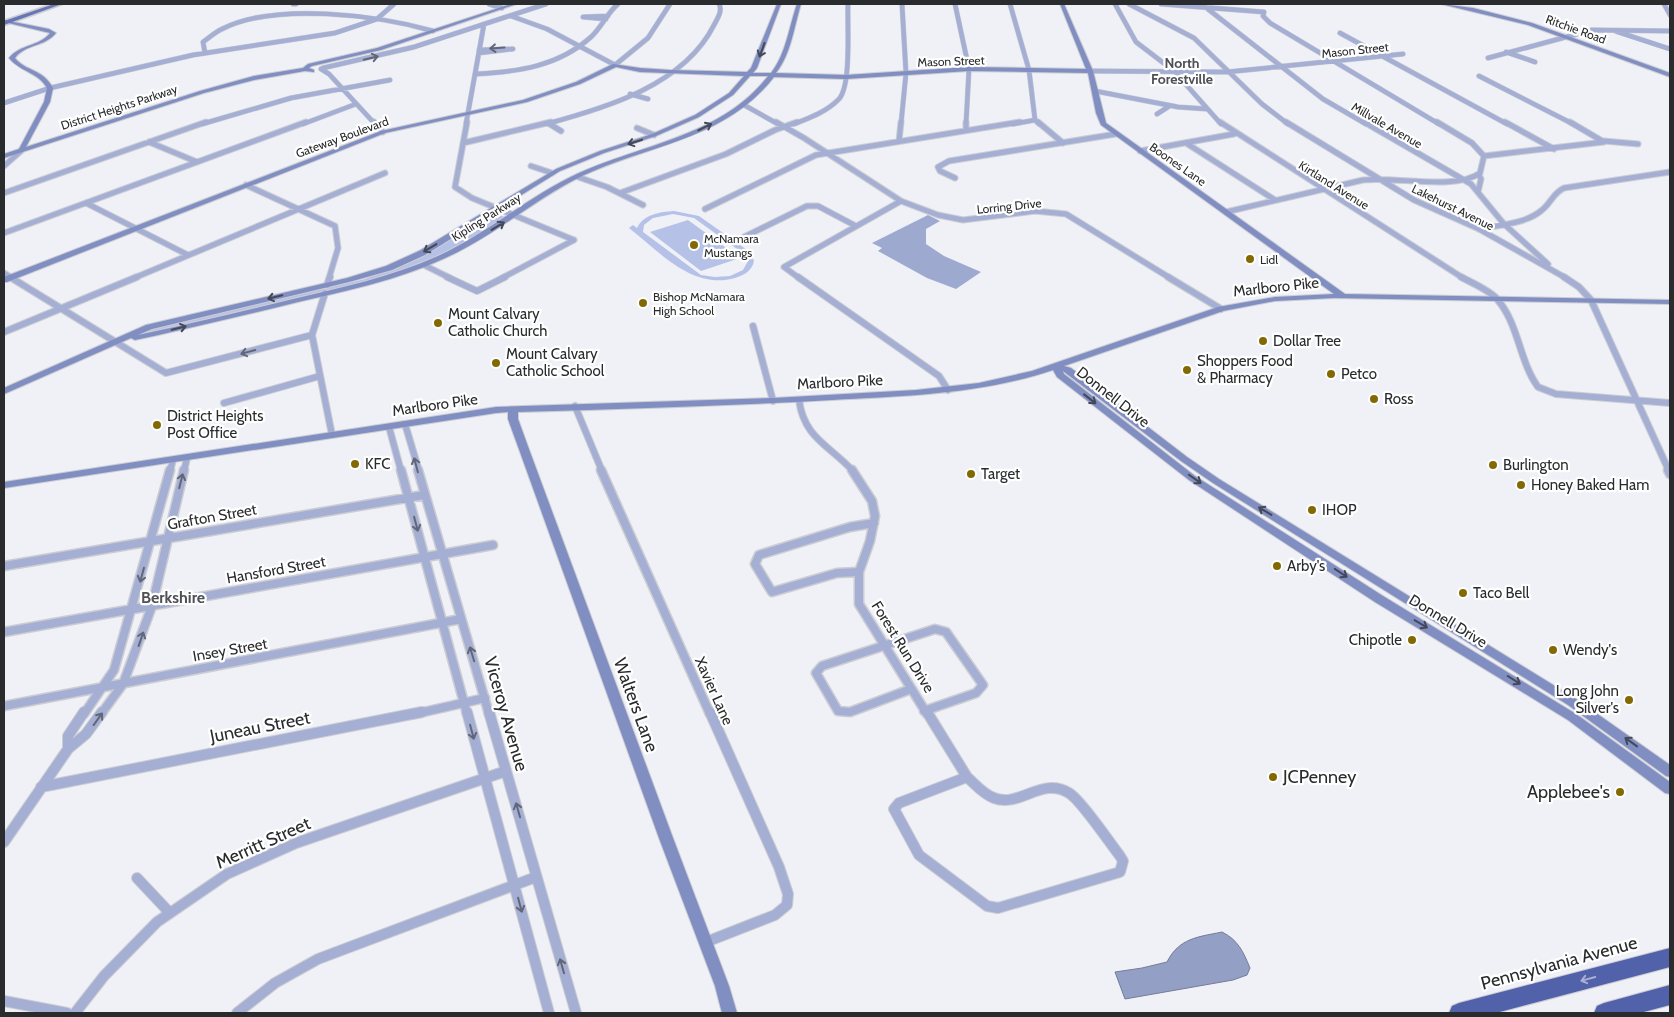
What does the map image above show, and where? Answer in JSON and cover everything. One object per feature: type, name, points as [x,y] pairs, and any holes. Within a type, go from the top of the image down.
[{"type":"highway","name":"Pennsylvania Avenue","points":[[1459,1013],[1670,957]]},
{"type":"highway","points":[[1604,1013],[1670,995]]},
{"type":"main road","points":[[5,22],[52,4]]},
{"type":"main road","points":[[5,22],[59,4]]},
{"type":"street","points":[[4,103],[50,88],[205,53],[321,36],[377,18],[394,4]]},
{"type":"street","points":[[489,4],[502,8]]},
{"type":"street","points":[[321,67],[515,4]]},
{"type":"street","points":[[321,67],[409,48],[546,4]]},
{"type":"street","points":[[476,74],[531,69],[561,57],[579,47],[595,33],[618,4]]},
{"type":"street","name":"Gateway Boulevard","points":[[6,277],[382,132],[534,98],[603,71],[615,65],[648,38],[670,4]]},
{"type":"street","points":[[463,143],[548,123],[630,94],[670,72],[692,56],[705,41],[720,12],[721,7],[718,4]]},
{"type":"street","name":"Kipling Parkway","points":[[4,391],[114,341],[326,289],[382,279],[424,265],[470,243],[578,177],[695,132],[744,105],[772,75],[782,59],[799,4]]},
{"type":"street","points":[[620,193],[726,154],[785,127],[813,117],[835,103],[845,89],[848,4]]},
{"type":"street","points":[[898,141],[906,74],[902,4]]},
{"type":"street","points":[[955,4],[969,69],[966,130]]},
{"type":"street","points":[[1010,4],[1029,70],[1035,120],[1063,143]]},
{"type":"street","name":"Boones Lane","points":[[1062,4],[1090,70],[1102,121],[1116,134],[1344,297]]},
{"type":"street","name":"Kirtland Avenue","points":[[1115,4],[1136,42],[1174,71],[1221,125],[1489,296],[1497,299]]},
{"type":"street","name":"Lakehurst Avenue","points":[[1129,4],[1131,7],[1191,35],[1276,116],[1420,203],[1479,229],[1552,268],[1579,287],[1591,300],[1670,474]]},
{"type":"street","points":[[1161,4],[1264,12],[1263,16],[1270,23],[1472,143],[1484,156]]},
{"type":"street","name":"Ritchie Road","points":[[1443,4],[1508,16],[1670,75]]},
{"type":"street","points":[[1664,4],[1670,15]]},
{"type":"street","name":"Kipling Parkway","points":[[326,289],[410,259],[552,173],[581,160],[654,135],[716,104],[731,94],[749,74],[758,60],[777,5]]},
{"type":"street","name":"Millvale Avenue","points":[[1204,6],[1282,68],[1337,108],[1463,179],[1478,192],[1504,224],[1552,268]]},
{"type":"street","points":[[205,53],[202,42],[212,34],[235,24],[256,19],[312,14],[377,18],[433,31]]},
{"type":"street","name":"Mason Street","points":[[511,16],[541,26],[615,65],[640,70],[670,72],[846,77],[969,69],[1230,72],[1403,54]]},
{"type":"street","points":[[606,17],[583,17],[606,17]]},
{"type":"street","points":[[4,166],[21,151],[48,98],[50,88],[39,73],[17,64],[12,58],[19,51],[48,39],[52,32],[5,22]]},
{"type":"street","points":[[424,265],[477,291],[574,240],[463,194],[456,188],[484,24]]},
{"type":"street","points":[[1606,28],[1670,49]]},
{"type":"street","points":[[1488,58],[1567,36],[1606,28],[1670,31]]},
{"type":"street","points":[[1340,33],[1554,149]]},
{"type":"street","points":[[479,51],[513,48],[479,51]]},
{"type":"street","points":[[1506,52],[1534,62]]},
{"type":"street","name":"District Heights Parkway","points":[[4,156],[186,97],[242,82],[305,69],[310,65],[321,67]]},
{"type":"street","points":[[321,67],[382,132]]},
{"type":"street","name":"District Heights Parkway","points":[[242,82],[312,71],[321,67]]},
{"type":"street","points":[[305,69],[312,71]]},
{"type":"street","points":[[603,71],[640,70]]},
{"type":"street","points":[[1479,76],[1604,141]]},
{"type":"street","points":[[4,193],[270,101],[341,87],[390,80]]},
{"type":"street","points":[[1095,91],[1127,94],[1168,108],[1207,109]]},
{"type":"street","points":[[630,94],[648,99]]},
{"type":"street","points":[[4,233],[356,104]]},
{"type":"street","name":"Lorring Drive","points":[[744,105],[785,127],[901,201],[938,215],[963,220],[1035,211],[1066,214],[1221,308]]},
{"type":"street","points":[[1157,114],[1168,108]]},
{"type":"street","points":[[704,209],[807,158],[898,141],[1035,120]]},
{"type":"street","points":[[548,123],[561,131]]},
{"type":"street","points":[[637,128],[654,135]]},
{"type":"street","points":[[955,178],[940,171],[938,167],[949,161],[1116,134]]},
{"type":"street","points":[[1140,151],[1234,134]]},
{"type":"street","points":[[27,140],[48,142]]},
{"type":"street","points":[[1484,156],[1554,149],[1604,141],[1638,144]]},
{"type":"street","points":[[149,142],[197,162]]},
{"type":"street","points":[[1186,142],[1275,200]]},
{"type":"street","points":[[1478,192],[1481,179],[1479,175],[1484,156]]},
{"type":"street","points":[[531,166],[552,173]]},
{"type":"street","points":[[1479,229],[1504,224],[1539,213],[1553,194],[1564,188],[1670,172]]},
{"type":"street","points":[[4,332],[385,173]]},
{"type":"street","points":[[1226,212],[1378,178],[1432,182],[1463,179],[1479,175]]},
{"type":"street","points":[[578,177],[620,193],[643,205]]},
{"type":"street","points":[[246,185],[333,224],[340,236],[340,245],[312,335],[332,435]]},
{"type":"street","points":[[901,201],[854,225],[784,266],[939,376],[948,390]]},
{"type":"street","points":[[86,203],[188,255]]},
{"type":"street","points":[[744,238],[807,206],[818,206],[854,225]]},
{"type":"street","points":[[6,277],[60,308],[162,372],[174,372],[312,335]]},
{"type":"street","name":"Marlboro Pike","points":[[4,485],[513,409],[773,402],[948,390],[998,383],[1056,366],[1221,308],[1275,299],[1344,297],[1670,302]]},
{"type":"street","points":[[1497,299],[1512,325],[1522,356],[1534,383],[1556,394],[1670,403]]},
{"type":"street","points":[[752,326],[773,402]]},
{"type":"street","name":"Donnell Drive","points":[[1056,366],[1068,370],[1184,459],[1216,481],[1566,698],[1670,772]]},
{"type":"street","name":"Donnell Drive","points":[[1056,366],[1060,375],[1192,478],[1379,598],[1572,717],[1670,790]]},
{"type":"street","points":[[224,403],[320,376]]},
{"type":"street","name":"Forest Run Drive","points":[[799,400],[800,415],[807,429],[842,460],[862,482],[872,500],[874,523],[859,572],[859,604],[911,690],[967,776],[982,793],[990,798],[1000,800],[1014,798],[1046,786],[1061,787],[1070,793],[1120,856],[1123,861],[1120,872],[998,908],[987,906],[919,854],[894,809],[899,803],[967,776]]},
{"type":"street","name":"Xavier Lane","points":[[575,406],[608,486],[779,867],[788,894],[787,905],[775,915],[706,942]]},
{"type":"street","name":"Walters Lane","points":[[513,409],[514,419],[522,444],[706,942],[722,986],[729,1013]]},
{"type":"street","name":"Viceroy Avenue","points":[[405,424],[424,495],[443,554],[576,1013]]},
{"type":"street","points":[[389,427],[549,1013]]},
{"type":"street","points":[[4,842],[68,749],[86,734],[123,684],[131,668],[152,606],[187,458]]},
{"type":"street","points":[[68,749],[68,736],[114,670],[173,460]]},
{"type":"street","name":"Grafton Street","points":[[4,566],[424,495]]},
{"type":"street","points":[[859,572],[837,573],[772,592],[755,564],[759,555],[850,527],[874,523]]},
{"type":"street","name":"Hansford Street","points":[[4,632],[493,545]]},
{"type":"street","name":"Insey Street","points":[[4,706],[461,619]]},
{"type":"street","points":[[911,690],[850,712],[838,711],[816,673],[822,666],[935,629],[941,629],[946,632],[983,685],[976,692],[924,710]]},
{"type":"street","name":"Juneau Street","points":[[41,787],[464,704],[485,698]]},
{"type":"street","name":"Merritt Street","points":[[75,1013],[104,976],[169,912],[227,874],[262,857],[506,771]]},
{"type":"street","points":[[237,1013],[261,990],[288,973],[318,959],[536,877]]},
{"type":"street","points":[[137,878],[169,912]]},
{"type":"street","points":[[4,1002],[67,1013]]},
{"type":"shaded area","points":[[674,211],[699,216],[750,252],[754,261],[749,270],[735,278],[705,279],[691,274],[665,258],[629,228],[633,225],[637,228],[648,217],[658,213]],"holes":[[[673,214],[694,218],[744,254],[748,261],[743,270],[730,276],[715,277],[701,275],[643,232],[644,225],[653,218]]]},
{"type":"shaded area","points":[[495,212],[506,218],[446,254],[381,278],[136,337],[133,336],[158,327],[365,279],[428,253]]},
{"type":"shaded area","points":[[928,215],[940,221],[926,229],[926,244],[944,256],[981,272],[956,289],[927,278],[878,251],[882,248],[872,243]]},
{"type":"shaded area","name":"McNamara Mustangs","points":[[688,220],[740,258],[701,271],[650,232]]},
{"type":"shaded area","points":[[1222,932],[1236,942],[1242,951],[1250,968],[1247,975],[1233,980],[1125,999],[1115,972],[1167,962],[1183,943],[1197,937]]},
{"type":"place","name":"McNamara Mustangs","points":[[694,245]]},
{"type":"place","name":"Lidl","points":[[1250,259]]},
{"type":"place","name":"Bishop McNamara High School","points":[[643,303]]},
{"type":"place","name":"Mount Calvary Catholic Church","points":[[438,323]]},
{"type":"place","name":"Dollar Tree","points":[[1263,341]]},
{"type":"place","name":"Mount Calvary Catholic School","points":[[496,363]]},
{"type":"place","name":"Shoppers Food & Pharmacy","points":[[1187,370]]},
{"type":"place","name":"Petco","points":[[1331,374]]},
{"type":"place","name":"Ross","points":[[1374,399]]},
{"type":"place","name":"District Heights Post Office","points":[[157,425]]},
{"type":"place","name":"KFC","points":[[355,464]]},
{"type":"place","name":"Burlington","points":[[1493,465]]},
{"type":"place","name":"Target","points":[[971,474]]},
{"type":"place","name":"Honey Baked Ham","points":[[1521,485]]},
{"type":"place","name":"IHOP","points":[[1312,510]]},
{"type":"place","name":"Arby's","points":[[1277,566]]},
{"type":"place","name":"Taco Bell","points":[[1463,593]]},
{"type":"place","name":"Chipotle","points":[[1412,640]]},
{"type":"place","name":"Wendy's","points":[[1553,650]]},
{"type":"place","name":"Long John Silver's","points":[[1629,700]]},
{"type":"place","name":"JCPenney","points":[[1273,777]]},
{"type":"place","name":"Applebee's","points":[[1620,792]]},
{"type":"district","name":"North Forestville","points":[[1182,72]]},
{"type":"district","name":"Berkshire","points":[[173,597]]}]
